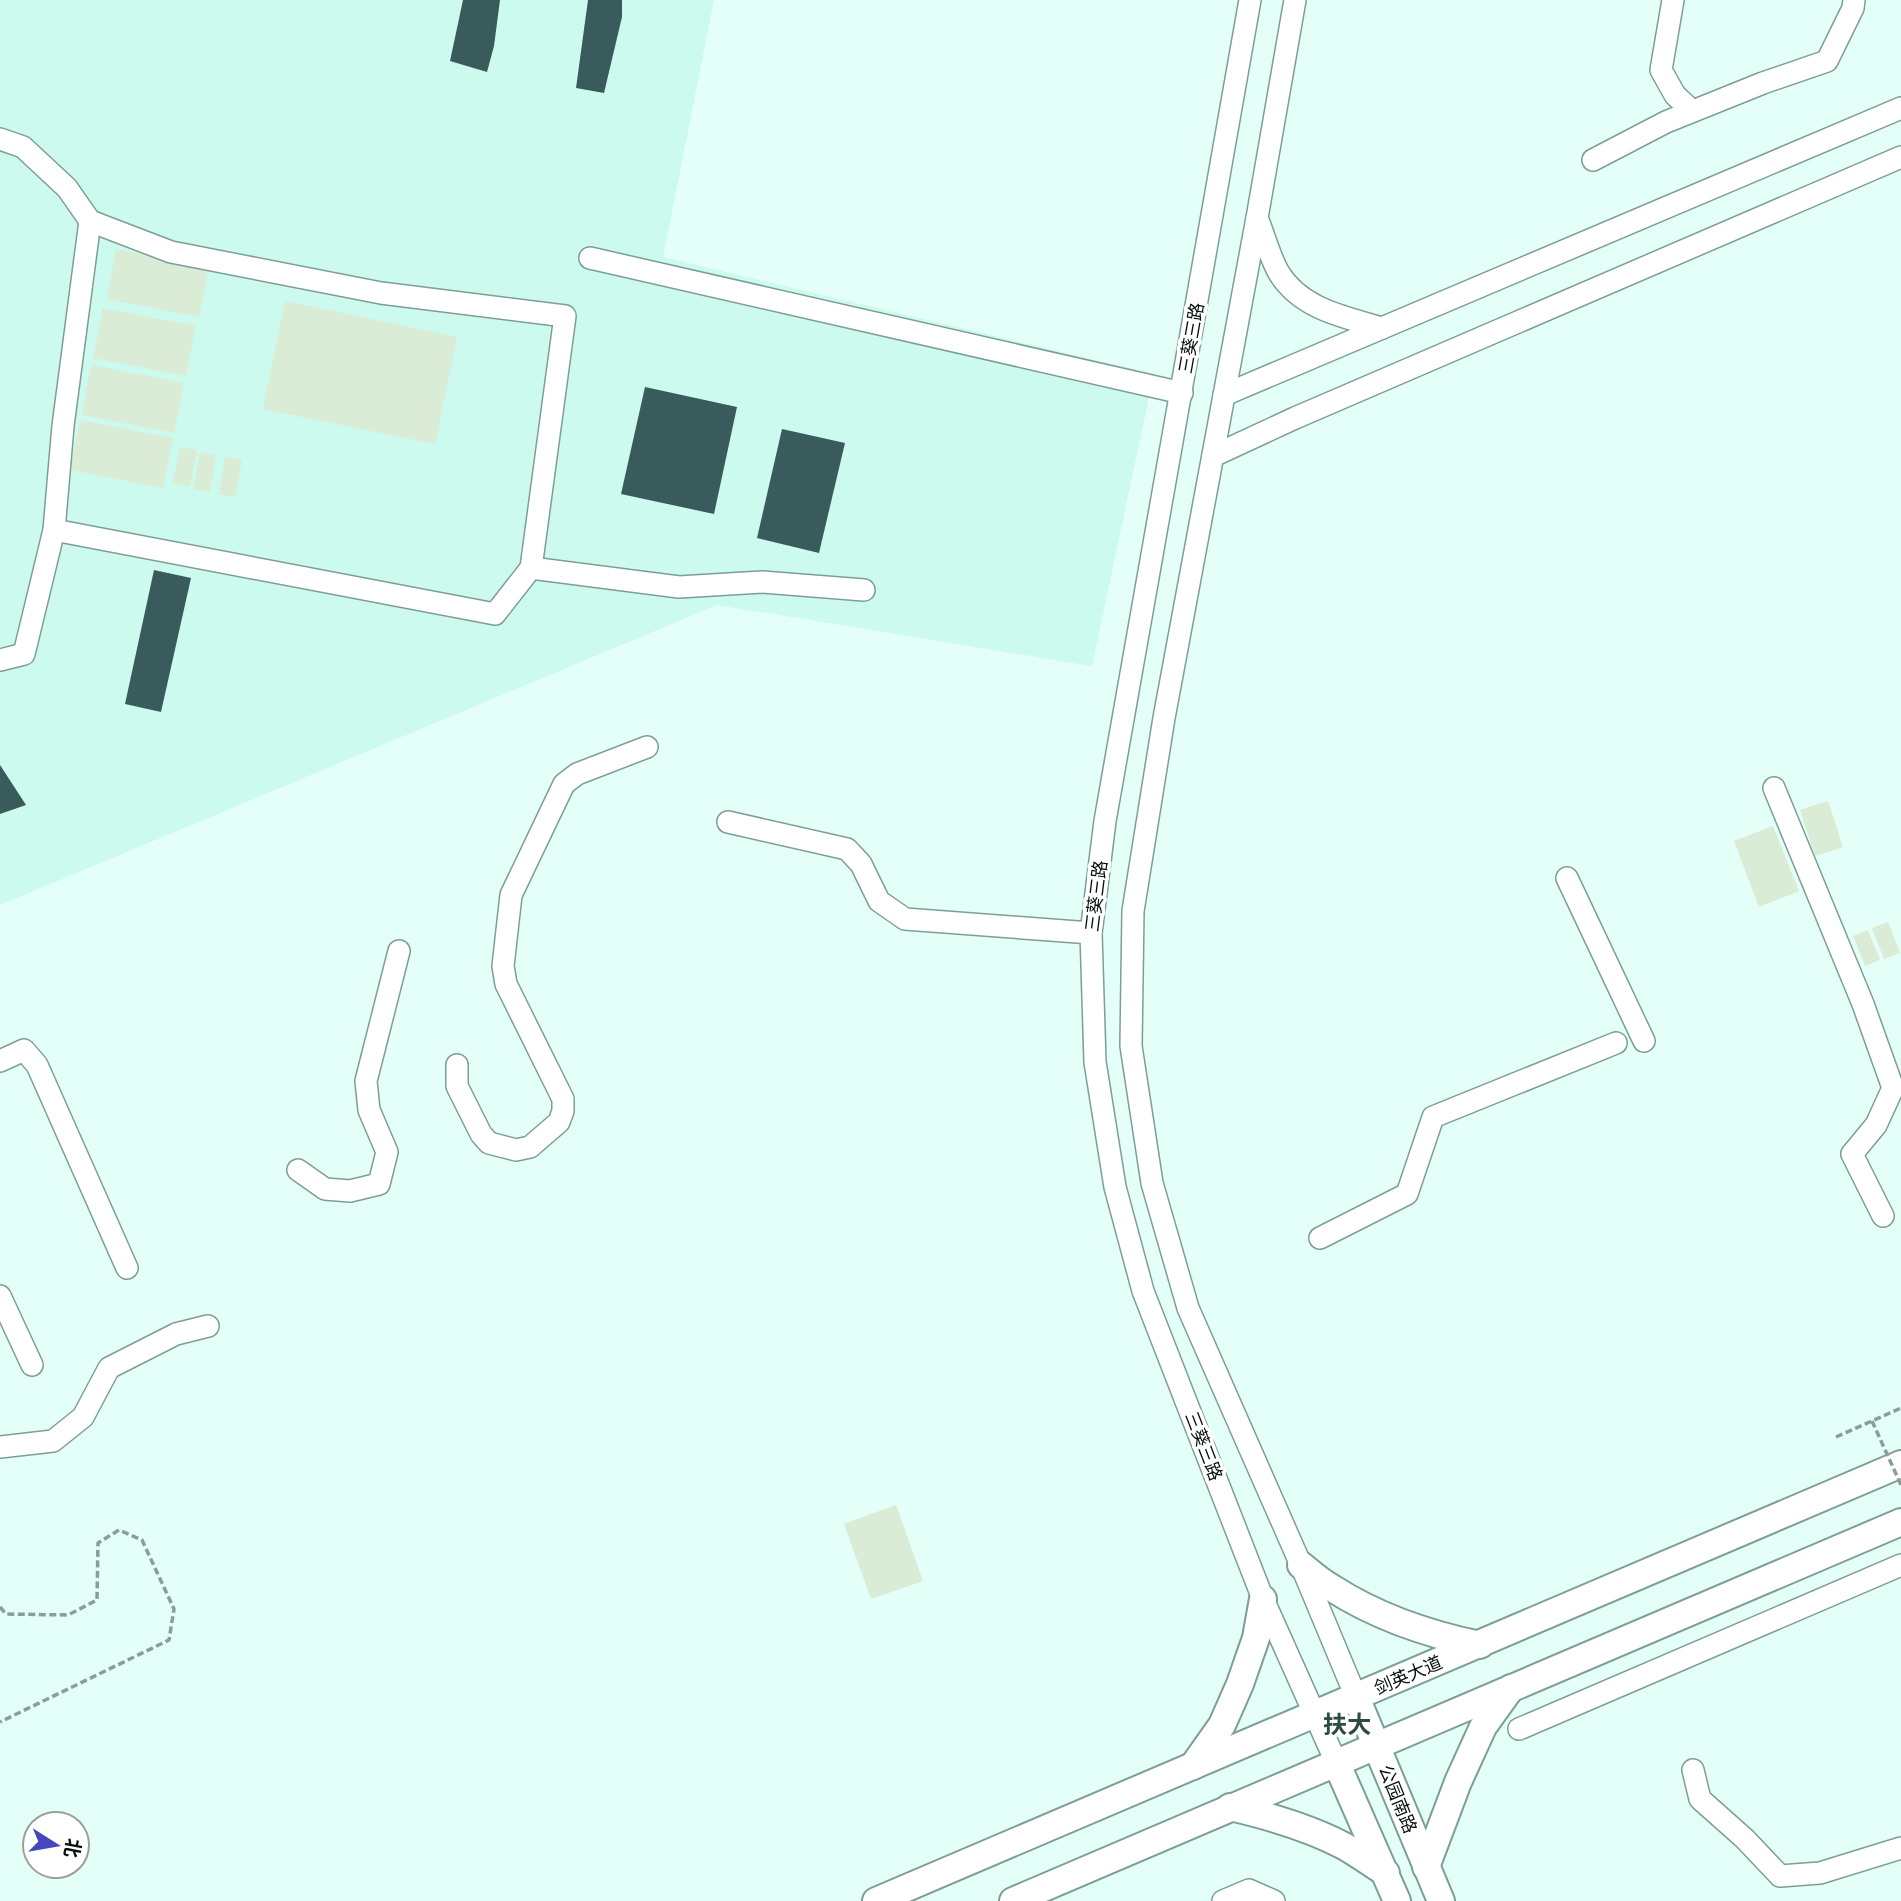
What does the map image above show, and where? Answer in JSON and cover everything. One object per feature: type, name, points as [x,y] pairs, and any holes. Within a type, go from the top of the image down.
[{"type":"main road","name":"剑英大道","points":[[876,1901],[1901,1464]]},
{"type":"main road","points":[[1013,1901],[1901,1522]]},
{"type":"main road","points":[[1301,1565],[1331,1588],[1384,1616],[1432,1634],[1480,1645]]},
{"type":"main road","points":[[1192,1766],[1222,1725],[1240,1684],[1256,1638],[1263,1599]]},
{"type":"main road","points":[[1426,1867],[1458,1782],[1483,1727],[1511,1688]]},
{"type":"main road","name":"公园南路","points":[[1356,1697],[1441,1901]]},
{"type":"main road","points":[[1336,1762],[1397,1901]]},
{"type":"main road","points":[[1230,1807],[1274,1818],[1310,1831],[1345,1847],[1386,1873]]},
{"type":"street","name":"三葵三路","points":[[1250,0],[1105,821],[1091,933],[1095,1062],[1115,1187],[1143,1291],[1263,1599],[1336,1762]]},
{"type":"street","points":[[1295,0],[1258,218],[1164,718],[1133,911],[1131,1046],[1152,1183],[1188,1308],[1356,1697]]},
{"type":"street","points":[[1673,0],[1661,70],[1675,95],[1692,111]]},
{"type":"street","points":[[1593,160],[1692,111],[1827,61],[1853,8],[1854,0]]},
{"type":"street","points":[[1224,395],[1901,108]]},
{"type":"street","points":[[0,139],[23,147],[67,188],[90,221],[171,252],[381,293],[565,316],[531,568],[495,614],[54,530]]},
{"type":"street","points":[[1213,456],[1320,407],[1901,157]]},
{"type":"street","points":[[1258,218],[1279,273],[1302,299],[1382,328]]},
{"type":"street","points":[[0,660],[24,654],[54,530],[63,426],[90,221]]},
{"type":"street","points":[[590,258],[1182,393]]},
{"type":"street","points":[[531,568],[679,587],[762,582],[864,590]]},
{"type":"street","points":[[457,1065],[457,1086],[481,1134],[489,1143],[516,1150],[530,1147],[559,1122],[563,1099],[506,984],[503,966],[511,895],[564,784],[577,774],[647,747]]},
{"type":"street","points":[[1774,788],[1863,1004],[1893,1088],[1876,1125],[1852,1154],[1883,1216]]},
{"type":"street","points":[[727,822],[847,849],[861,864],[879,901],[905,919],[1091,933]]},
{"type":"street","points":[[1567,878],[1644,1041]]},
{"type":"street","points":[[298,1170],[325,1189],[350,1191],[379,1184],[387,1152],[369,1110],[366,1081],[399,951]]},
{"type":"street","points":[[1320,1238],[1407,1194],[1433,1117],[1616,1043]]},
{"type":"street","points":[[0,1061],[24,1051],[37,1065],[127,1268]]},
{"type":"street","points":[[0,1296],[32,1365]]},
{"type":"street","points":[[0,1447],[53,1441],[83,1417],[109,1368],[176,1334],[208,1326]]},
{"type":"street","points":[[1519,1729],[1901,1565]]},
{"type":"street","points":[[1693,1770],[1700,1799],[1745,1839],[1780,1876],[1820,1873],[1901,1848]]},
{"type":"street","points":[[1223,1901],[1249,1890],[1274,1901]]},
{"type":"path","points":[[1836,1437],[1901,1408]]},
{"type":"path","points":[[1872,1421],[1901,1485]]},
{"type":"path","points":[[0,1607],[6,1614],[68,1615],[97,1600],[98,1543],[119,1531],[142,1540],[174,1609],[169,1640],[0,1722]]},
{"type":"shaded area","points":[[0,0],[714,0],[663,257],[1154,374],[1092,666],[717,605],[0,905]]},
{"type":"shaded area","points":[[116,249],[209,267],[199,317],[107,299]]},
{"type":"shaded area","points":[[285,301],[457,337],[435,444],[263,409]]},
{"type":"shaded area","points":[[103,308],[196,326],[186,376],[93,358]]},
{"type":"shaded area","points":[[91,365],[184,383],[174,433],[82,415]]},
{"type":"shaded area","points":[[80,420],[173,438],[163,488],[70,470]]},
{"type":"shaded area","points":[[180,447],[197,450],[190,487],[173,483]]},
{"type":"shaded area","points":[[200,452],[216,455],[210,492],[193,489]]},
{"type":"shaded area","points":[[225,457],[242,460],[235,497],[219,494]]},
{"type":"shaded area","points":[[1828,801],[1843,847],[1815,856],[1800,810]]},
{"type":"shaded area","points":[[1773,826],[1799,891],[1759,907],[1734,841]]},
{"type":"shaded area","points":[[1888,922],[1900,953],[1884,959],[1872,928]]},
{"type":"shaded area","points":[[1868,930],[1880,960],[1865,966],[1853,936]]},
{"type":"shaded area","points":[[896,1505],[923,1581],[871,1599],[844,1524]]},
{"type":"building","points":[[463,0],[500,0],[494,46],[487,72],[450,61]]},
{"type":"building","points":[[588,0],[622,0],[622,17],[604,93],[576,88]]},
{"type":"building","points":[[645,387],[737,407],[714,514],[621,494]]},
{"type":"building","points":[[782,429],[845,443],[819,553],[757,538]]},
{"type":"building","points":[[154,570],[191,578],[161,712],[125,704]]},
{"type":"building","points":[[0,765],[26,805],[0,814]]},
{"type":"district","name":"扶大","points":[[1347,1724]]}]
